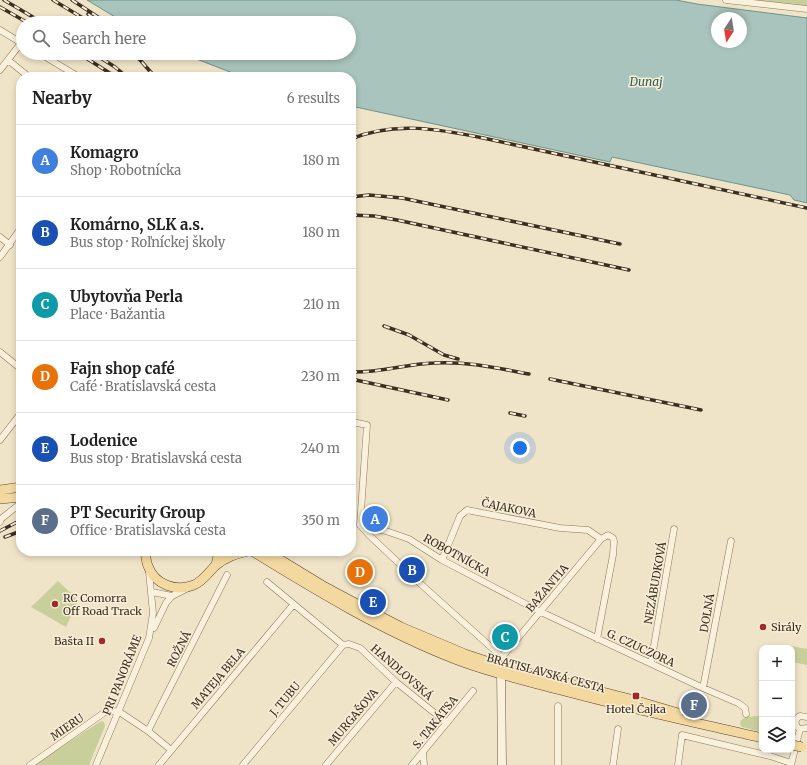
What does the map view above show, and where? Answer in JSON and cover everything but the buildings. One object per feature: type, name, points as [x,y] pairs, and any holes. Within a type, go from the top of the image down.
[{"type":"main road","points":[[0,490],[16,488]]},
{"type":"main road","points":[[0,499],[16,497]]},
{"type":"main road","points":[[146,556],[148,567],[158,580],[167,586],[181,588],[195,584],[206,576],[216,565],[232,556]]},
{"type":"main road","points":[[216,565],[218,556]]},
{"type":"main road","name":"BRATISLAVSKÁ CESTA","points":[[260,556],[312,588],[396,632],[454,659],[501,666]]},
{"type":"main road","name":"BRATISLAVSKÁ CESTA","points":[[275,556],[332,590],[401,627],[465,654],[501,666],[634,700],[759,736]]},
{"type":"main road","points":[[501,666],[502,765]]},
{"type":"street","points":[[726,0],[807,9]]},
{"type":"street","points":[[0,30],[16,39]]},
{"type":"street","points":[[0,70],[16,50]]},
{"type":"street","points":[[8,60],[23,72]]},
{"type":"street","points":[[51,60],[71,72]]},
{"type":"street","points":[[0,257],[16,236]]},
{"type":"street","points":[[0,237],[10,245]]},
{"type":"street","points":[[0,352],[16,365]]},
{"type":"street","points":[[0,440],[16,419]]},
{"type":"street","points":[[356,423],[367,425],[360,525],[424,587],[501,666]]},
{"type":"street","points":[[0,522],[1,519],[16,507]]},
{"type":"street","name":"ČAJAKOVA","points":[[442,560],[460,516],[467,510],[560,528],[588,530],[601,539]]},
{"type":"street","name":"ROBOTNÍCKA","points":[[360,525],[409,539],[442,560],[541,612]]},
{"type":"street","name":"NEZÁBUDKOVÁ","points":[[651,663],[674,529]]},
{"type":"street","points":[[597,639],[613,555],[614,541],[610,536],[606,536],[601,539]]},
{"type":"street","name":"BAŽANTIA","points":[[501,666],[541,612],[601,539]]},
{"type":"street","name":"DOLNÁ","points":[[703,688],[730,541]]},
{"type":"street","name":"PRI PANORÁME","points":[[96,765],[149,638],[153,613],[152,592],[148,567]]},
{"type":"street","name":"ROŽNÁ","points":[[148,731],[227,575]]},
{"type":"street","name":"HANDLOVSKÁ","points":[[267,582],[343,645],[349,644],[360,648],[396,682],[447,723]]},
{"type":"street","points":[[149,638],[161,611],[172,596],[195,584]]},
{"type":"street","points":[[152,592],[167,586]]},
{"type":"street","points":[[152,592],[172,596]]},
{"type":"street","name":"MATEJA BELA","points":[[159,765],[293,605]]},
{"type":"street","name":"G. CZUCZORA","points":[[541,612],[733,701],[745,708],[746,714]]},
{"type":"street","name":"J. TUBU","points":[[243,765],[343,645]]},
{"type":"street","name":"MURGAŠOVA","points":[[326,765],[396,682]]},
{"type":"street","name":"S. TAKÁTSA","points":[[412,765],[473,691]]},
{"type":"street","points":[[558,706],[558,765]]},
{"type":"street","points":[[118,711],[148,731],[171,750]]},
{"type":"street","name":"MIERU","points":[[30,765],[105,712],[118,711]]},
{"type":"street","points":[[800,729],[796,725],[796,720],[801,715],[807,716]]},
{"type":"street","points":[[800,729],[807,728]]},
{"type":"street","points":[[613,765],[618,729]]},
{"type":"street","points":[[678,765],[682,735],[770,756],[791,764],[800,729]]},
{"type":"street","points":[[423,752],[424,765]]},
{"type":"green space","points":[[745,0],[807,0],[807,6]]},
{"type":"green space","name":"RC Comorra Off Road Track","points":[[58,581],[78,600],[66,627],[31,607]]},
{"type":"green space","points":[[795,647],[807,649],[807,665],[795,663]]},
{"type":"green space","points":[[759,716],[759,731],[742,727],[740,724],[741,720],[746,717]]},
{"type":"green space","points":[[101,721],[104,722],[105,726],[89,765],[34,765]]},
{"type":"water","name":"Dunaj","points":[[87,0],[676,0],[807,18],[807,203],[794,200],[790,195],[612,157],[610,162],[356,107],[356,72],[230,72],[199,60],[356,60],[356,16],[113,16]]},
{"type":"railway","points":[[4,0],[31,16]]},
{"type":"railway","points":[[53,0],[79,16]]},
{"type":"railway","points":[[72,0],[96,16]]},
{"type":"railway","points":[[0,7],[16,16]]},
{"type":"railway","points":[[89,60],[108,72]]},
{"type":"railway","points":[[104,60],[121,72]]},
{"type":"railway","points":[[140,60],[151,72]]},
{"type":"railway","points":[[356,137],[367,133],[400,128],[417,128],[450,132],[807,208]]},
{"type":"railway","points":[[356,196],[369,195],[402,198],[620,244]]},
{"type":"railway","points":[[356,215],[374,216],[397,220],[629,270]]},
{"type":"railway","points":[[384,326],[409,335],[444,355],[458,359]]},
{"type":"railway","points":[[356,372],[424,364],[458,363],[529,374]]},
{"type":"railway","points":[[550,379],[701,410]]},
{"type":"railway","points":[[356,380],[448,400]]},
{"type":"railway","points":[[510,413],[525,416]]},
{"type":"railway","points":[[0,531],[16,523]]},
{"type":"railway","points":[[5,537],[16,533]]},
{"type":"place","name":"Komagro","points":[[375,519]]},
{"type":"place","name":"Komárno, SLK a.s.","points":[[412,570]]},
{"type":"place","name":"Fajn shop café","points":[[360,572]]},
{"type":"place","name":"Lodenice","points":[[373,602]]},
{"type":"place","name":"RC Comorra Off Road Track","points":[[55,604]]},
{"type":"place","name":"Sirály","points":[[763,627]]},
{"type":"place","name":"Ubytovňa Perla","points":[[505,637]]},
{"type":"place","name":"Bašta II","points":[[102,641]]},
{"type":"place","name":"Hotel Čajka","points":[[636,696]]},
{"type":"place","name":"PT Security Group","points":[[694,705]]}]
